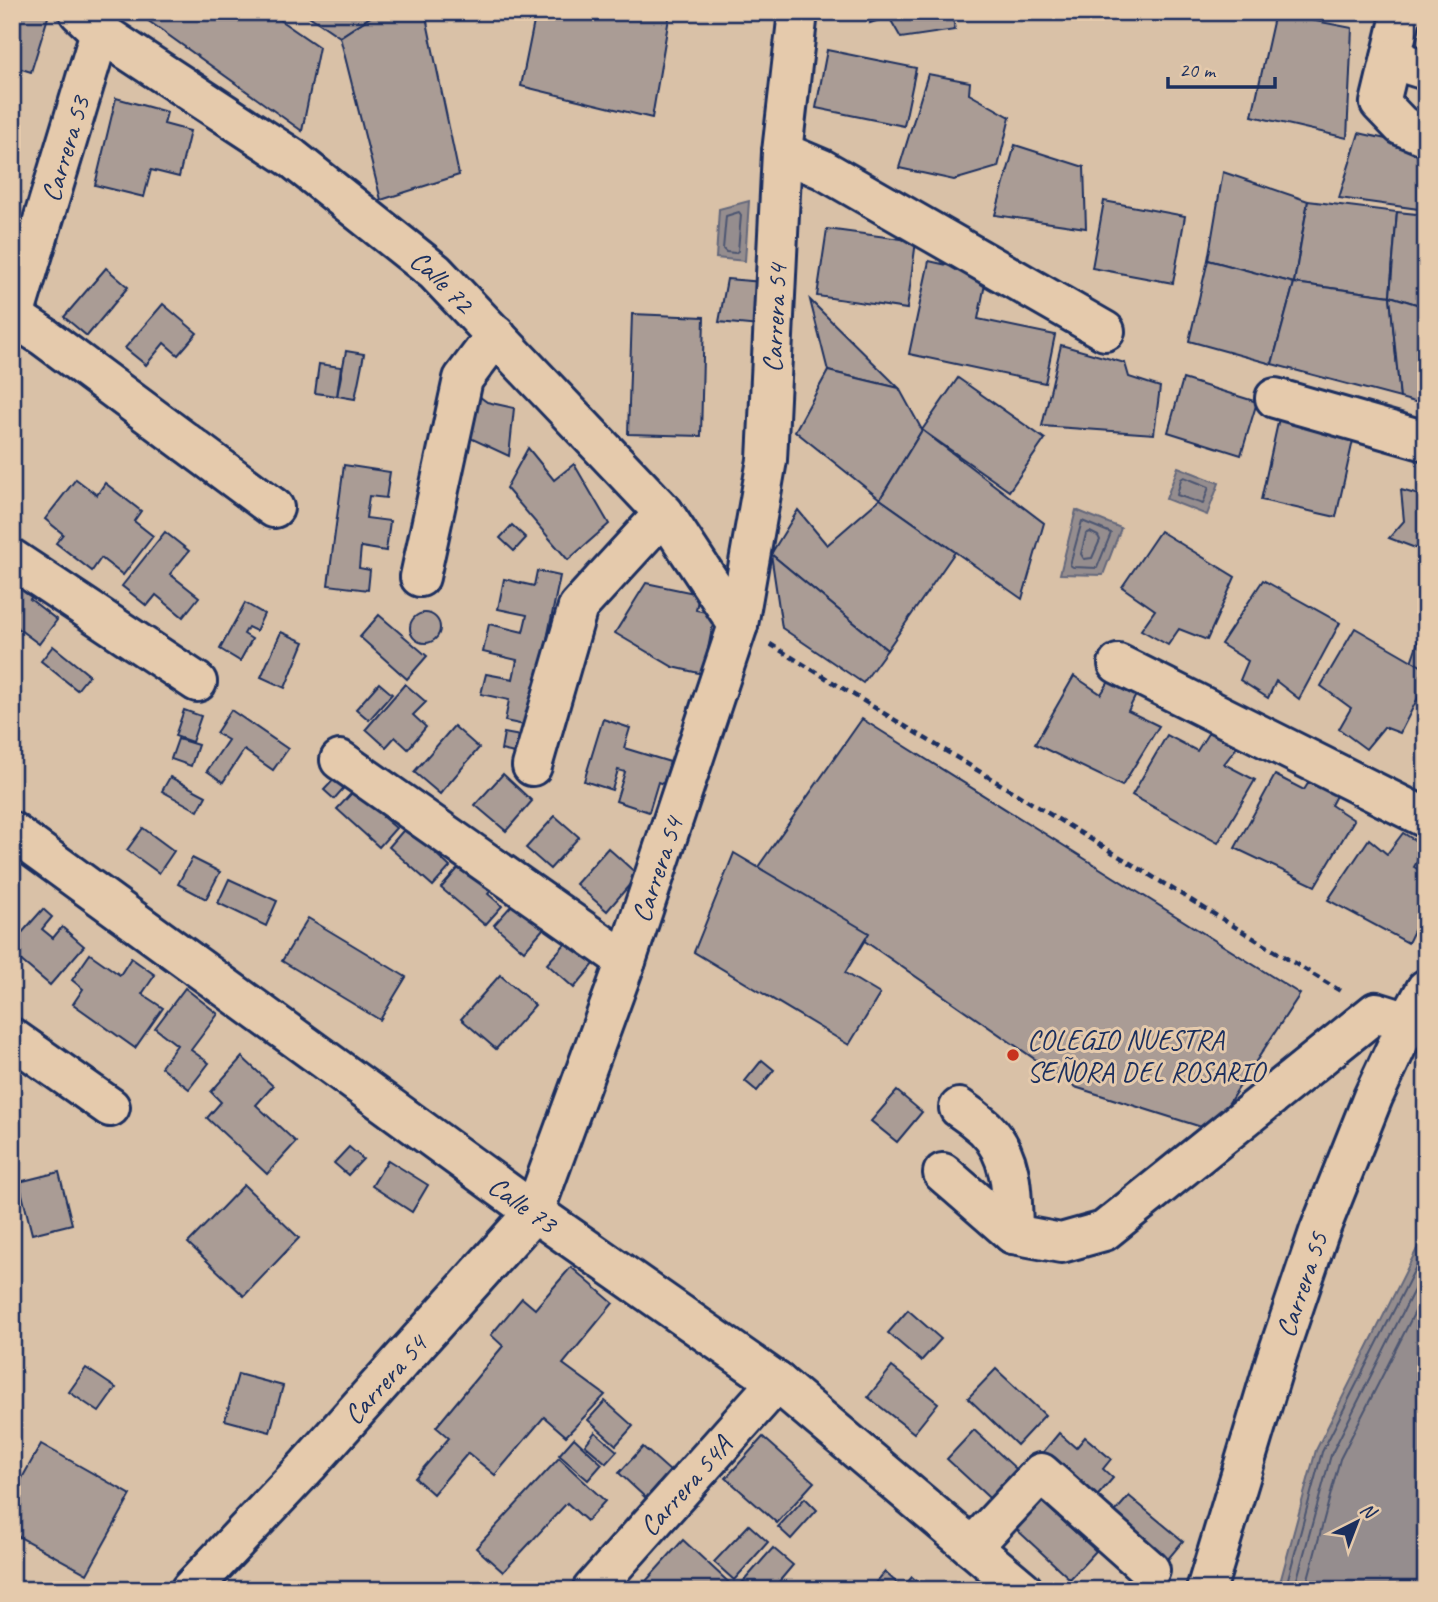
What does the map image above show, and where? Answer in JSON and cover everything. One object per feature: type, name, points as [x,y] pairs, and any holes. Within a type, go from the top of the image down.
[{"type":"street","name":"Carrera 54","points":[[190,1590],[308,1465],[534,1212],[626,961],[738,625],[767,460],[782,152],[798,12]]},
{"type":"street","points":[[1402,12],[1408,65],[1380,103],[1402,126],[1426,136]]},
{"type":"street","name":"Carrera 53","points":[[13,320],[93,19]]},
{"type":"street","name":"Calle 72","points":[[93,19],[292,158],[435,272],[664,513],[738,625]]},
{"type":"street","points":[[782,152],[822,169],[1105,331]]},
{"type":"street","points":[[13,320],[54,344],[274,508]]},
{"type":"street","points":[[420,577],[463,379],[496,335]]},
{"type":"street","points":[[1275,398],[1426,441]]},
{"type":"street","points":[[532,765],[578,607],[664,513]]},
{"type":"street","points":[[12,559],[197,682]]},
{"type":"street","points":[[1118,664],[1426,818]]},
{"type":"street","points":[[340,760],[626,961]]},
{"type":"street","name":"Calle 73","points":[[12,832],[534,1212],[777,1382],[1023,1590]]},
{"type":"street","points":[[943,1173],[1013,1234],[1061,1243],[1104,1231],[1403,1008]]},
{"type":"street","name":"Carrera 55","points":[[1206,1590],[1276,1359],[1319,1232],[1373,1097],[1403,1008]]},
{"type":"street","points":[[12,1038],[110,1107]]},
{"type":"street","points":[[959,1108],[986,1129],[1000,1146],[1012,1182],[1013,1234]]},
{"type":"street","name":"Carrera 54A","points":[[593,1590],[777,1382]]},
{"type":"street","points":[[972,1547],[1041,1473],[1150,1570]]},
{"type":"path","points":[[738,625],[1403,1008]]},
{"type":"water","points":[[749,201],[745,261],[716,258],[719,209]]},
{"type":"water","points":[[1178,467],[1219,483],[1207,515],[1166,499]]},
{"type":"water","points":[[1076,510],[1121,528],[1103,575],[1060,574]]},
{"type":"water","points":[[1426,1231],[1426,1590],[1278,1590],[1316,1450]]},
{"type":"building","points":[[16,12],[49,14],[31,72],[12,66],[12,25]]},
{"type":"building","points":[[136,12],[268,12],[319,47],[302,131]]},
{"type":"building","points":[[303,12],[378,12],[340,37]]},
{"type":"building","points":[[378,12],[425,12],[459,175],[381,200],[340,37]]},
{"type":"building","points":[[536,12],[670,12],[652,118],[521,86]]},
{"type":"building","points":[[872,12],[952,12],[955,30],[901,38],[889,17],[870,23]]},
{"type":"building","points":[[1275,13],[1352,28],[1347,138],[1252,116]]},
{"type":"building","points":[[827,50],[916,68],[904,126],[816,108]]},
{"type":"building","points":[[928,74],[970,82],[969,94],[1010,117],[998,167],[954,180],[899,168]]},
{"type":"building","points":[[116,98],[167,112],[164,124],[190,131],[179,177],[151,170],[144,197],[95,185]]},
{"type":"building","points":[[1359,133],[1426,148],[1426,210],[1339,198]]},
{"type":"building","points":[[1015,145],[1084,167],[1086,228],[995,215]]},
{"type":"building","points":[[1223,172],[1308,201],[1294,283],[1208,260]]},
{"type":"building","points":[[1104,201],[1185,216],[1173,283],[1092,268]]},
{"type":"building","points":[[1308,201],[1397,212],[1390,296],[1294,283]]},
{"type":"building","points":[[1397,212],[1426,215],[1426,307],[1390,296]]},
{"type":"building","points":[[827,229],[916,241],[907,309],[817,296]]},
{"type":"building","points":[[1208,260],[1294,283],[1272,364],[1189,341]]},
{"type":"building","points":[[929,261],[987,274],[978,319],[1055,335],[1045,383],[909,354]]},
{"type":"building","points":[[106,268],[128,287],[87,336],[64,317]]},
{"type":"building","points":[[727,279],[763,282],[759,326],[719,322]]},
{"type":"building","points":[[1294,283],[1390,296],[1400,398],[1272,364]]},
{"type":"building","points":[[1390,296],[1426,307],[1426,405],[1400,398]]},
{"type":"building","points":[[810,300],[899,388],[828,371]]},
{"type":"building","points":[[163,304],[197,333],[178,355],[164,343],[146,365],[125,348]]},
{"type":"building","points":[[632,314],[704,317],[701,436],[628,434]]},
{"type":"building","points":[[1061,345],[1125,363],[1129,377],[1160,387],[1154,434],[1042,426]]},
{"type":"building","points":[[346,351],[364,354],[355,399],[337,396]]},
{"type":"building","points":[[319,364],[341,367],[337,396],[315,393]]},
{"type":"building","points":[[828,371],[899,388],[922,430],[880,499],[795,431]]},
{"type":"building","points":[[958,378],[1045,439],[1009,491],[922,430]]},
{"type":"building","points":[[1183,379],[1257,402],[1241,455],[1168,432]]},
{"type":"building","points":[[476,394],[487,402],[514,408],[509,456],[468,437]]},
{"type":"building","points":[[1279,418],[1354,436],[1336,517],[1261,500]]},
{"type":"building","points":[[922,430],[1044,523],[1022,599],[880,499]]},
{"type":"building","points":[[528,448],[554,480],[574,464],[609,524],[568,560],[506,488]]},
{"type":"building","points":[[344,465],[390,472],[386,498],[369,496],[366,518],[390,521],[386,551],[361,547],[359,568],[370,570],[368,590],[328,585]]},
{"type":"building","points":[[76,479],[97,495],[105,483],[141,511],[134,521],[153,536],[123,575],[101,558],[92,571],[56,543],[63,534],[45,519]]},
{"type":"building","points":[[1401,490],[1426,497],[1426,552],[1389,538],[1404,521]]},
{"type":"building","points":[[880,499],[955,552],[887,650],[771,554],[798,510],[827,545]]},
{"type":"building","points":[[512,525],[526,538],[514,551],[500,538]]},
{"type":"building","points":[[1160,531],[1235,577],[1207,640],[1179,629],[1168,645],[1141,630],[1155,610],[1122,587]]},
{"type":"building","points":[[165,532],[189,551],[170,574],[199,597],[183,617],[156,595],[147,606],[122,586]]},
{"type":"building","points":[[771,554],[887,650],[863,683],[782,628]]},
{"type":"building","points":[[537,571],[560,576],[529,726],[505,721],[509,700],[481,694],[486,674],[513,679],[517,660],[483,652],[489,624],[523,632],[527,615],[498,609],[504,579],[534,586]]},
{"type":"building","points":[[12,575],[38,589],[30,599],[57,620],[39,644],[12,624]]},
{"type":"building","points":[[1263,580],[1340,623],[1299,699],[1276,681],[1268,698],[1240,680],[1248,661],[1221,644]]},
{"type":"building","points":[[646,583],[699,594],[696,610],[715,614],[703,674],[673,667],[615,633]]},
{"type":"building","points":[[245,603],[264,614],[256,631],[248,627],[244,634],[252,639],[240,661],[220,649]]},
{"type":"building","points":[[425,613],[435,618],[440,628],[435,638],[425,643],[415,638],[410,628],[415,618]]},
{"type":"building","points":[[379,615],[427,656],[407,679],[360,637]]},
{"type":"building","points":[[1426,618],[1426,670],[1410,665]]},
{"type":"building","points":[[1355,628],[1426,669],[1426,682],[1400,733],[1384,727],[1366,749],[1339,729],[1351,708],[1321,686]]},
{"type":"building","points":[[281,632],[304,642],[285,688],[261,677]]},
{"type":"building","points":[[53,646],[89,675],[77,690],[41,661]]},
{"type":"building","points":[[1074,676],[1101,694],[1110,680],[1136,695],[1128,711],[1159,726],[1122,786],[1035,744]]},
{"type":"building","points":[[379,683],[392,694],[369,720],[356,709]]},
{"type":"building","points":[[405,684],[426,702],[413,715],[426,727],[408,749],[395,737],[386,747],[366,729]]},
{"type":"building","points":[[184,710],[201,716],[192,742],[175,736]]},
{"type":"building","points":[[231,710],[288,749],[273,770],[244,750],[223,782],[207,771],[228,740],[216,733]]},
{"type":"building","points":[[603,719],[630,728],[624,748],[670,762],[663,784],[658,782],[649,812],[616,801],[625,772],[618,770],[612,790],[584,781]]},
{"type":"building","points":[[862,719],[1300,994],[1211,1130],[1075,1087],[758,867]]},
{"type":"building","points":[[454,726],[479,748],[440,794],[414,772]]},
{"type":"building","points":[[1209,732],[1237,747],[1224,764],[1255,780],[1218,843],[1132,795],[1167,735],[1197,751]]},
{"type":"building","points":[[504,733],[526,737],[523,755],[501,750]]},
{"type":"building","points":[[178,739],[198,745],[191,766],[171,759]]},
{"type":"building","points":[[339,774],[349,782],[334,799],[324,790]]},
{"type":"building","points":[[503,774],[532,801],[506,831],[475,805]]},
{"type":"building","points":[[1275,775],[1304,790],[1312,777],[1339,790],[1331,805],[1354,820],[1315,886],[1235,848]]},
{"type":"building","points":[[170,777],[206,796],[198,811],[162,791]]},
{"type":"building","points":[[363,781],[392,806],[383,817],[396,828],[379,847],[337,809]]},
{"type":"building","points":[[555,816],[579,837],[550,869],[526,848]]},
{"type":"building","points":[[415,817],[445,843],[436,854],[450,867],[433,886],[389,847]]},
{"type":"building","points":[[143,828],[174,851],[159,873],[127,850]]},
{"type":"building","points":[[1403,833],[1426,847],[1414,867],[1426,874],[1426,906],[1408,943],[1328,900],[1369,839],[1387,854]]},
{"type":"building","points":[[608,848],[638,875],[607,911],[576,884]]},
{"type":"building","points":[[734,853],[869,933],[845,973],[880,994],[849,1045],[694,952]]},
{"type":"building","points":[[468,857],[497,883],[488,894],[502,906],[485,925],[441,888]]},
{"type":"building","points":[[192,858],[220,872],[206,899],[178,884]]},
{"type":"building","points":[[229,879],[277,901],[266,926],[218,903]]},
{"type":"building","points":[[521,895],[550,921],[524,951],[494,925]]},
{"type":"building","points":[[43,909],[52,917],[42,929],[53,938],[62,927],[84,946],[50,985],[12,953],[12,944]]},
{"type":"building","points":[[308,918],[406,977],[380,1020],[282,961]]},
{"type":"building","points":[[573,935],[600,957],[574,988],[547,964]]},
{"type":"building","points":[[90,954],[120,975],[131,958],[155,975],[142,994],[163,1008],[135,1048],[73,1004],[83,989],[72,980]]},
{"type":"building","points":[[500,975],[535,1005],[496,1049],[461,1019]]},
{"type":"building","points":[[185,988],[218,1014],[191,1050],[209,1063],[189,1089],[161,1067],[177,1045],[155,1028]]},
{"type":"building","points":[[242,1057],[273,1086],[256,1105],[296,1142],[267,1174],[207,1118],[221,1102],[211,1092]]},
{"type":"building","points":[[762,1060],[774,1070],[757,1091],[745,1081]]},
{"type":"building","points":[[897,1091],[922,1112],[897,1142],[871,1121]]},
{"type":"building","points":[[349,1147],[363,1159],[348,1175],[334,1163]]},
{"type":"building","points":[[388,1160],[428,1185],[412,1212],[372,1186]]},
{"type":"building","points":[[59,1172],[72,1224],[32,1234],[19,1182]]},
{"type":"building","points":[[244,1185],[299,1238],[244,1296],[188,1243]]},
{"type":"building","points":[[571,1267],[613,1303],[563,1364],[605,1395],[566,1436],[544,1417],[495,1475],[468,1453],[433,1494],[415,1478],[449,1438],[436,1427],[503,1346],[491,1335],[522,1298],[535,1309]]},
{"type":"building","points":[[908,1310],[941,1339],[921,1361],[888,1333]]},
{"type":"building","points":[[892,1367],[938,1403],[914,1433],[868,1397]]},
{"type":"building","points":[[86,1368],[116,1388],[99,1412],[69,1392]]},
{"type":"building","points":[[996,1369],[1045,1415],[1017,1445],[968,1398]]},
{"type":"building","points":[[238,1374],[283,1386],[270,1432],[225,1420]]},
{"type":"building","points":[[605,1401],[633,1426],[616,1445],[588,1420]]},
{"type":"building","points":[[974,1430],[1026,1478],[999,1507],[947,1459]]},
{"type":"building","points":[[595,1432],[617,1451],[606,1463],[585,1445]]},
{"type":"building","points":[[1059,1433],[1076,1448],[1085,1437],[1111,1459],[1103,1469],[1113,1478],[1093,1501],[1040,1456]]},
{"type":"building","points":[[763,1437],[814,1482],[777,1523],[726,1478]]},
{"type":"building","points":[[574,1438],[602,1464],[588,1480],[559,1455]]},
{"type":"building","points":[[41,1444],[131,1495],[87,1574],[12,1533],[12,1518],[16,1511],[12,1508],[12,1496]]},
{"type":"building","points":[[643,1447],[670,1471],[646,1498],[619,1473]]},
{"type":"building","points":[[559,1458],[605,1501],[587,1521],[567,1503],[503,1572],[476,1548]]},
{"type":"building","points":[[1129,1496],[1183,1541],[1163,1565],[1109,1519]]},
{"type":"building","points":[[805,1498],[817,1510],[791,1539],[778,1527]]},
{"type":"building","points":[[1041,1501],[1096,1551],[1070,1579],[1015,1528]]},
{"type":"building","points":[[749,1525],[768,1542],[734,1580],[714,1562]]},
{"type":"building","points":[[683,1540],[737,1590],[656,1590],[646,1581]]},
{"type":"building","points":[[773,1548],[793,1565],[772,1590],[750,1590],[742,1583]]},
{"type":"building","points":[[885,1572],[899,1585],[895,1590],[869,1590]]},
{"type":"building","points":[[912,1577],[927,1590],[901,1590]]},
{"type":"building","points":[[644,1581],[653,1590],[636,1590]]},
{"type":"place","name":"COLEGIO NUESTRA SEÑORA DEL ROSARIO","points":[[1013,1055]]}]
